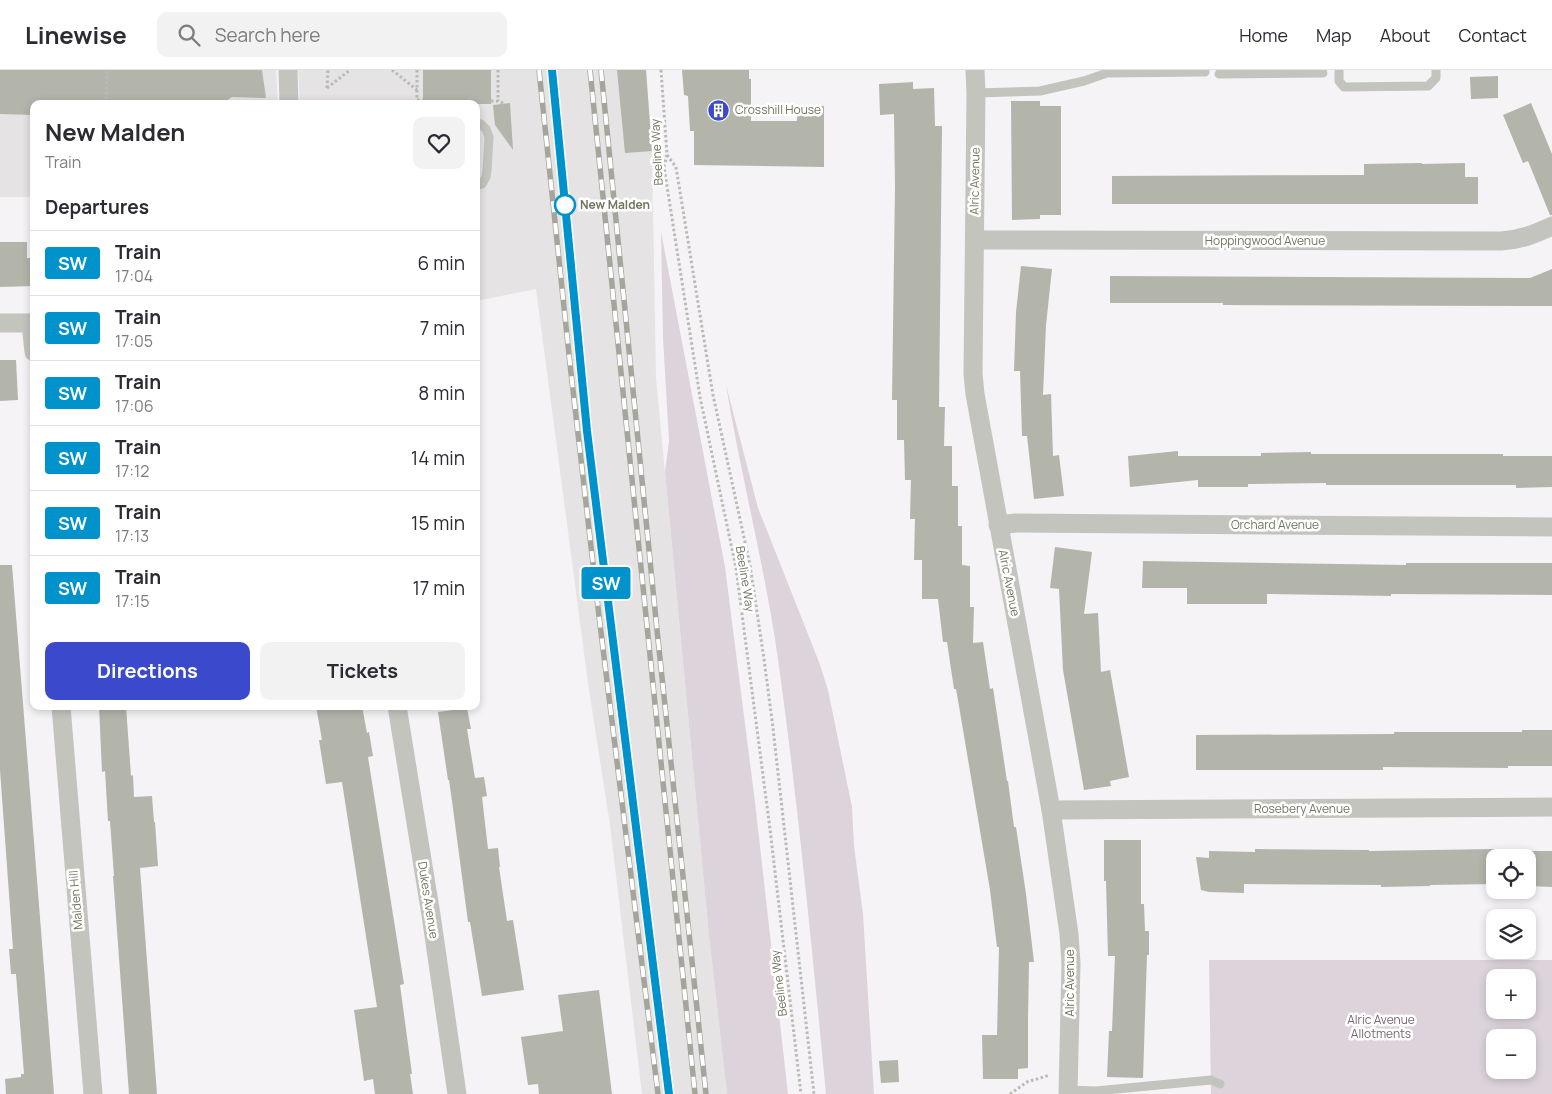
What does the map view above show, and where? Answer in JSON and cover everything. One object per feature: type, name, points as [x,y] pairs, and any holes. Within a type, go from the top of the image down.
[{"type":"street","points":[[288,70],[289,100]]},
{"type":"street","name":"Alric Avenue","points":[[976,70],[973,374],[998,525],[1051,810],[1069,934],[1071,964],[1068,1092]]},
{"type":"street","name":"Hoppingwood Avenue","points":[[975,240],[1501,241],[1531,236],[1552,226]]},
{"type":"street","points":[[0,323],[30,323]]},
{"type":"street","name":"Orchard Avenue","points":[[998,525],[1016,523],[1552,526]]},
{"type":"street","name":"Malden Hill","points":[[61,710],[93,1094]]},
{"type":"street","name":"Dukes Avenue","points":[[398,710],[431,915],[457,1094]]},
{"type":"street","name":"Rosebery Avenue","points":[[1051,810],[1552,807]]},
{"type":"lane","points":[[1339,70],[1338,82],[1344,87],[1428,86],[1436,78],[1436,70]]},
{"type":"lane","points":[[976,93],[1040,91],[1107,73],[1205,72]]},
{"type":"lane","points":[[1219,74],[1323,73]]},
{"type":"lane","points":[[480,124],[486,129],[489,137],[486,177],[480,185]]},
{"type":"lane","points":[[1068,1092],[1210,1080],[1220,1084]]},
{"type":"path","points":[[106,100],[107,70]]},
{"type":"path","points":[[328,70],[328,88],[350,70]]},
{"type":"path","points":[[392,70],[417,90]]},
{"type":"path","points":[[417,70],[417,100],[423,100]]},
{"type":"path","points":[[498,70],[498,101]]},
{"type":"path","name":"Beeline Way","points":[[662,70],[667,154],[664,167],[700,397],[738,587],[770,829],[801,1094]]},
{"type":"path","points":[[491,101],[505,104]]},
{"type":"path","points":[[667,154],[676,167],[713,394],[750,565],[773,728],[814,1094]]},
{"type":"path","points":[[1010,1094],[1026,1082],[1069,1069]]},
{"type":"shaded area","points":[[0,70],[276,70],[278,100],[30,100],[30,197],[0,197]]},
{"type":"shaded area","points":[[298,70],[646,70],[652,152],[656,378],[709,936],[727,1094],[642,1094],[610,825],[588,683],[536,289],[480,300],[480,100],[300,100]]},
{"type":"green space","points":[[661,232],[725,567],[755,802],[788,1094],[727,1094],[709,936],[665,472],[669,441],[663,338]]},
{"type":"green space","points":[[726,385],[758,508],[819,662],[828,690],[852,807],[854,846],[863,914],[874,1094],[826,1094],[798,822],[778,659]]},
{"type":"green space","name":"Alric Avenue Allotments","points":[[1209,960],[1552,960],[1552,1094],[1211,1094]]},
{"type":"building","points":[[0,70],[262,70],[266,98],[232,97],[227,100],[30,100],[30,115],[0,114]]},
{"type":"building","points":[[423,70],[491,70],[491,104],[480,104],[480,100],[423,100]]},
{"type":"building","points":[[617,70],[646,70],[652,151],[625,153]]},
{"type":"building","points":[[682,70],[749,70],[749,79],[751,79],[751,121],[797,121],[797,105],[824,106],[824,167],[694,165],[694,131],[690,131],[688,96],[684,95]]},
{"type":"building","points":[[1498,76],[1498,98],[1471,99],[1470,77]]},
{"type":"building","points":[[913,82],[913,89],[934,88],[935,126],[942,126],[939,407],[945,407],[944,446],[952,446],[952,486],[958,486],[958,526],[962,526],[962,565],[970,566],[970,607],[974,607],[973,643],[983,642],[990,689],[993,688],[1014,827],[1016,827],[1034,962],[1029,962],[1028,1068],[1018,1069],[1018,1079],[983,1079],[982,1035],[997,1035],[999,947],[997,947],[990,890],[956,689],[954,689],[947,642],[943,642],[938,599],[922,599],[922,560],[914,560],[915,519],[910,519],[911,480],[905,480],[904,440],[897,440],[897,400],[892,400],[895,186],[894,114],[880,115],[879,84]]},
{"type":"building","points":[[1011,101],[1040,101],[1040,106],[1061,106],[1061,215],[1040,215],[1040,219],[1012,220]]},
{"type":"building","points":[[510,103],[513,150],[495,125],[493,105]]},
{"type":"building","points":[[1531,103],[1552,154],[1552,215],[1550,215],[1528,161],[1523,163],[1503,115]]},
{"type":"building","points":[[1465,163],[1465,177],[1478,177],[1478,204],[1112,204],[1112,176],[1364,175],[1364,164]]},
{"type":"building","points":[[0,242],[27,242],[27,258],[30,258],[30,286],[0,287]]},
{"type":"building","points":[[1021,266],[1052,269],[1046,325],[1043,395],[1051,394],[1053,456],[1059,455],[1064,496],[1034,499],[1027,436],[1022,436],[1020,371],[1014,371],[1016,312]]},
{"type":"building","points":[[1552,269],[1552,306],[1110,303],[1110,276],[1530,278]]},
{"type":"building","points":[[0,360],[16,360],[18,400],[0,401]]},
{"type":"building","points":[[1178,451],[1178,456],[1261,456],[1261,453],[1311,452],[1311,454],[1503,454],[1503,456],[1552,456],[1552,487],[1516,488],[1516,485],[1326,485],[1326,483],[1248,484],[1248,487],[1198,487],[1198,480],[1130,487],[1128,456]]},
{"type":"building","points":[[1055,547],[1092,552],[1084,614],[1098,613],[1101,672],[1110,670],[1129,777],[1110,781],[1111,786],[1084,790],[1063,670],[1059,589],[1050,588]]},
{"type":"building","points":[[1143,561],[1406,565],[1406,563],[1552,563],[1552,595],[1391,594],[1391,596],[1267,594],[1267,604],[1187,604],[1187,588],[1142,588]]},
{"type":"building","points":[[0,565],[12,565],[54,1094],[6,1094],[5,1079],[21,1077],[21,1074],[24,1074],[16,974],[11,974],[9,949],[13,949],[0,770]]},
{"type":"building","points":[[99,710],[126,710],[134,797],[152,796],[155,822],[158,866],[140,868],[157,1094],[129,1094],[110,821],[108,821],[105,771],[102,772]]},
{"type":"building","points":[[317,710],[363,710],[373,756],[368,757],[404,984],[400,985],[413,1094],[375,1094],[373,1079],[364,1081],[354,1010],[377,1007],[342,782],[326,784],[319,740],[322,740]]},
{"type":"building","points":[[467,710],[471,729],[467,729],[475,778],[484,777],[487,796],[482,797],[488,849],[498,848],[507,921],[513,920],[524,990],[482,996],[470,922],[468,922],[438,712]]},
{"type":"building","points":[[1522,730],[1552,730],[1552,766],[1508,766],[1508,768],[1383,767],[1383,770],[1196,770],[1196,735],[1394,734],[1394,732],[1522,732]]},
{"type":"building","points":[[1104,840],[1141,840],[1141,904],[1144,904],[1145,931],[1149,931],[1143,1078],[1107,1077],[1109,1031],[1112,1031],[1115,956],[1108,956]]},
{"type":"building","points":[[1255,849],[1369,851],[1486,849],[1486,884],[1381,887],[1381,885],[1244,884],[1244,893],[1201,890],[1196,857],[1209,858],[1209,851],[1255,852]]},
{"type":"building","points":[[1536,851],[1552,851],[1552,887],[1536,886]]},
{"type":"building","points":[[599,990],[612,1094],[539,1094],[538,1084],[528,1085],[521,1037],[563,1031],[558,995]]},
{"type":"building","points":[[898,1060],[899,1082],[881,1083],[879,1061]]},
{"type":"railway","points":[[539,70],[599,616],[658,1094]]},
{"type":"railway","points":[[552,70],[587,431],[669,1094]]},
{"type":"railway","points":[[590,70],[695,1094]]},
{"type":"railway","points":[[601,70],[706,1094]]},
{"type":"train","name":"SW","points":[[552,70],[587,431],[669,1094]]},
{"type":"place","name":"Crosshill House","points":[[719,110]]},
{"type":"place","name":"New Malden","points":[[565,205]]}]
